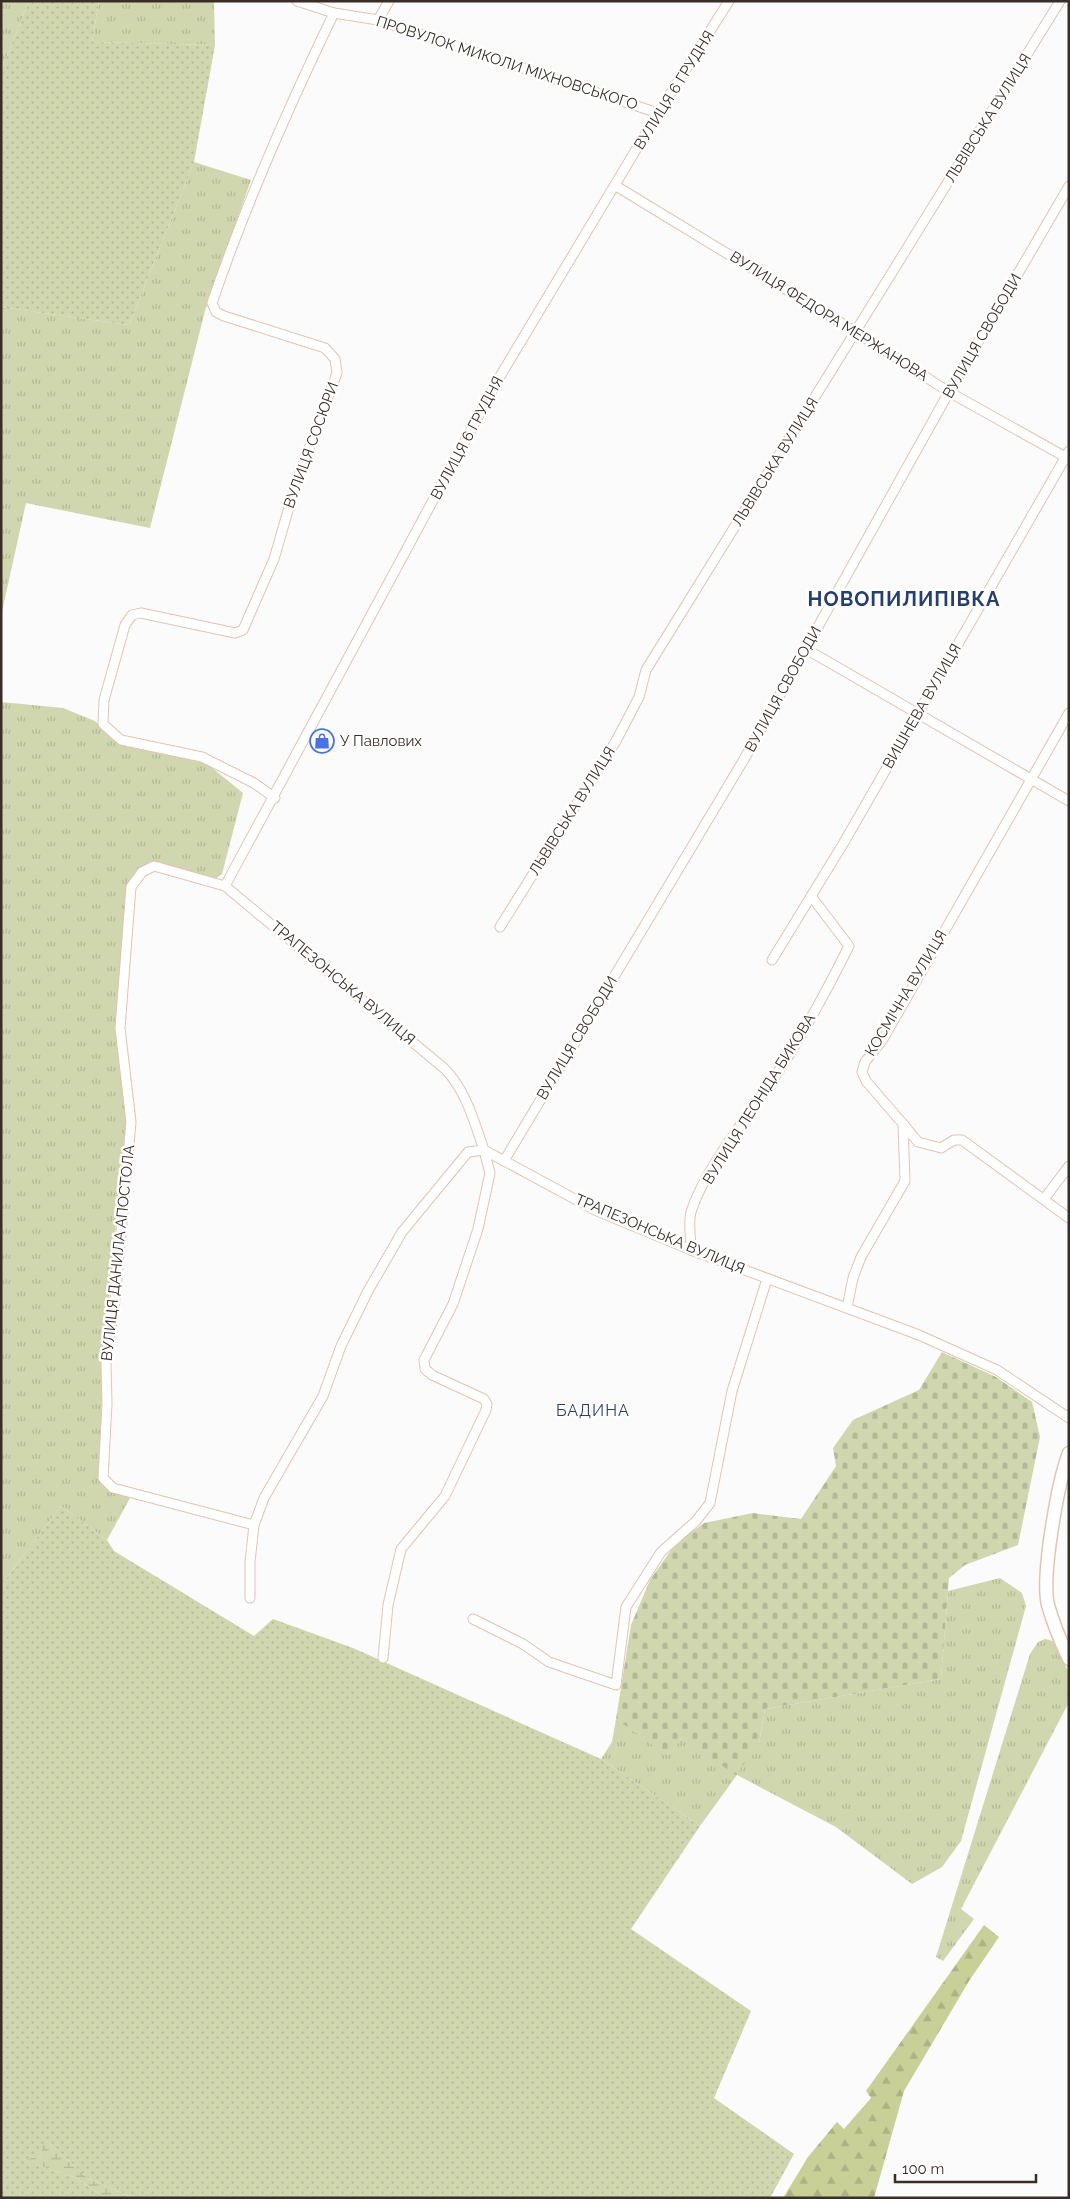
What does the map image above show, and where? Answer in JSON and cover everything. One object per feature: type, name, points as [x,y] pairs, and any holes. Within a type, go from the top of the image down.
[{"type":"main road","points":[[1069,1453],[1058,1491],[1046,1580],[1048,1604],[1069,1659]]},
{"type":"street","name":"ПРОВУЛОК МИКОЛИ МІХНОВСЬКОГО","points":[[297,1],[334,13],[378,20],[658,113]]},
{"type":"street","points":[[378,20],[389,1]]},
{"type":"street","name":"ВУЛИЦЯ 6 ГРУДНЯ","points":[[226,886],[275,798],[499,378],[616,186],[658,113],[729,1]]},
{"type":"street","name":"ЛЬВІВСЬКА ВУЛИЦЯ","points":[[500,928],[616,741],[639,697],[646,670],[1060,1]]},
{"type":"street","name":"ВУЛИЦЯ СОСЮРИ","points":[[275,798],[254,783],[202,757],[121,740],[103,724],[104,700],[125,625],[132,615],[141,613],[235,633],[243,630],[274,559],[296,483],[337,373],[335,359],[326,348],[224,316],[216,312],[212,303],[243,215],[299,86],[334,13]]},
{"type":"street","name":"ВУЛИЦЯ ФЕДОРА МЕРЖАНОВА","points":[[616,186],[856,332],[949,392],[1067,456]]},
{"type":"street","name":"ВУЛИЦЯ СВОБОДИ","points":[[504,1161],[743,761],[949,392],[1069,186]]},
{"type":"street","name":"ВИШНЕВА ВУЛИЦЯ","points":[[772,960],[843,844],[917,712],[990,591],[1067,456]]},
{"type":"street","points":[[806,649],[1069,801]]},
{"type":"street","name":"КОСМІЧНА ВУЛИЦЯ","points":[[1044,1199],[962,1140],[954,1140],[941,1148],[918,1142],[866,1082],[862,1072],[865,1062],[883,1039],[1069,714]]},
{"type":"street","name":"ТРАПЕЗОНСЬКА ВУЛИЦЯ","points":[[142,872],[154,866],[226,886],[445,1069],[456,1081],[463,1094],[484,1150],[597,1211],[691,1250],[919,1335],[997,1370],[1069,1418]]},
{"type":"street","name":"ВУЛИЦЯ ДАНИЛА АПОСТОЛА","points":[[142,872],[131,887],[120,1028],[131,1122],[115,1300],[106,1363],[107,1404],[103,1478],[113,1488],[254,1525]]},
{"type":"street","name":"ВУЛИЦЯ ЛЕОНІДА БИКОВА","points":[[691,1250],[690,1213],[715,1164],[784,1064],[832,980],[849,946],[811,896]]},
{"type":"street","points":[[847,1307],[853,1278],[861,1257],[905,1181],[903,1124]]},
{"type":"street","points":[[250,1598],[250,1562],[254,1525],[264,1498],[323,1396],[341,1346],[368,1291],[402,1232],[468,1152],[484,1150],[490,1173],[478,1229],[453,1304],[424,1360],[425,1369],[432,1375],[484,1399],[487,1404],[486,1410],[445,1496],[401,1549],[388,1605],[383,1658]]},
{"type":"street","points":[[1069,1166],[1044,1199],[1069,1218]]},
{"type":"street","points":[[472,1619],[523,1644],[548,1662],[616,1685],[626,1607],[661,1552],[696,1522],[710,1504],[732,1391],[767,1279]]},
{"type":"green space","points":[[1,1],[29,1],[1,71]]},
{"type":"green space","points":[[29,1],[99,1],[92,42],[215,45],[194,162],[129,325],[1,307],[1,71]]},
{"type":"green space","points":[[99,1],[214,1],[215,45],[92,42]]},
{"type":"green space","points":[[194,162],[251,180],[205,311],[150,528],[26,503],[1,616],[1,307],[129,325]]},
{"type":"green space","points":[[1,702],[63,708],[95,721],[119,744],[206,763],[243,793],[222,874],[214,880],[155,863],[129,885],[115,1026],[128,1122],[122,1161],[102,1371],[101,1479],[111,1489],[130,1498],[107,1540],[61,1506],[1,1585]]},
{"type":"green space","points":[[942,1352],[996,1377],[1032,1402],[1040,1437],[1018,1545],[965,1565],[949,1578],[941,1679],[765,1709],[759,1743],[736,1775],[682,1738],[668,1756],[616,1719],[631,1625],[650,1580],[676,1543],[704,1523],[753,1513],[801,1519],[836,1466],[833,1448],[853,1420],[919,1390]]},
{"type":"green space","points":[[61,1506],[107,1540],[114,1551],[254,1636],[273,1619],[353,1648],[601,1759],[700,1826],[631,1929],[751,2011],[714,2098],[794,2154],[770,2198],[133,2198],[88,2178],[45,2140],[40,2156],[23,2160],[74,2177],[106,2198],[1,2198],[1,1585]]},
{"type":"green space","points":[[1000,1578],[1022,1593],[1026,1606],[961,1841],[942,1867],[912,1884],[836,1827],[737,1775],[700,1826],[601,1759],[612,1742],[616,1719],[668,1755],[682,1738],[759,1743],[765,1709],[941,1679],[948,1591]]},
{"type":"green space","points":[[1045,1639],[1053,1641],[1069,1673],[1069,1702],[961,1909],[974,1919],[943,1961],[936,1957],[1030,1654],[1038,1642]]},
{"type":"green space","points":[[984,1925],[999,1937],[969,1981],[904,2091],[874,2198],[783,2198],[808,2157],[837,2122],[844,2129],[871,2098],[866,2091]]},
{"type":"green space","points":[[44,2139],[88,2178],[133,2198],[106,2198],[74,2177],[22,2160],[40,2156]]},
{"type":"place","name":"У Павлових","points":[[322,741]]},
{"type":"district","name":"НОВОПИЛИПІВКА","points":[[904,599]]},
{"type":"district","name":"БАДИНА","points":[[593,1410]]}]
